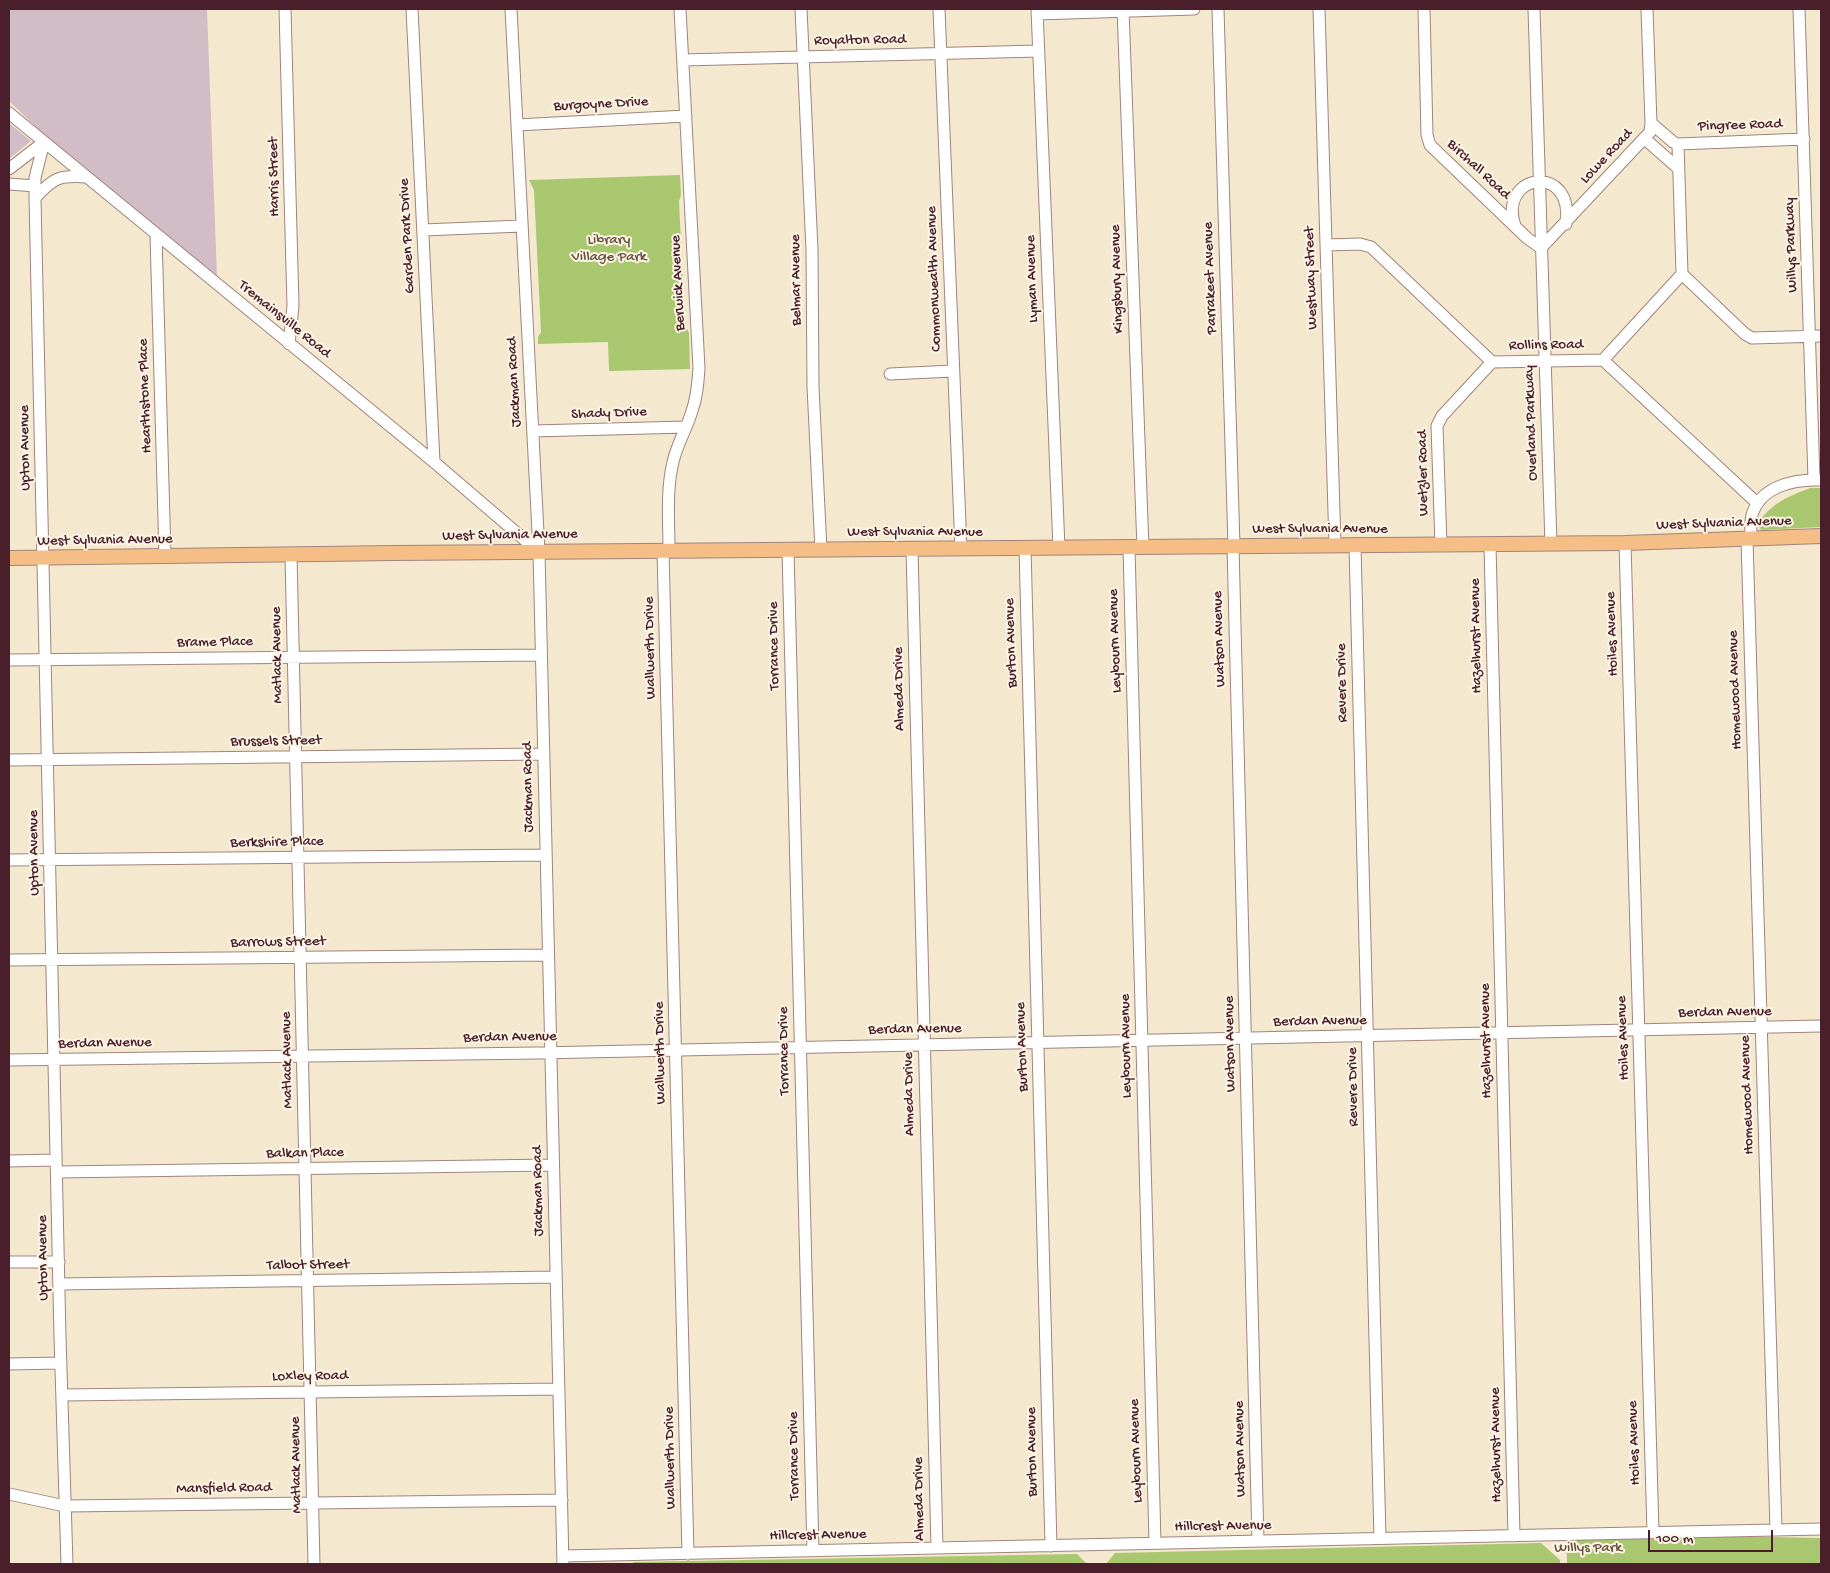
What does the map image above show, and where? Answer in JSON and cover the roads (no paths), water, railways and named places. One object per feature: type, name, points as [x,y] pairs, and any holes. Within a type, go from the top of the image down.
[{"type":"main road","name":"West Sylvania Avenue","points":[[9,558],[1490,545],[1625,543],[1821,536]]},
{"type":"street","name":"Harris Street","points":[[285,9],[294,306],[289,344]]},
{"type":"street","name":"Garden Park Drive","points":[[412,9],[434,462]]},
{"type":"street","name":"Jackman Road","points":[[511,9],[539,552],[563,1560]]},
{"type":"street","name":"Berwick Avenue","points":[[666,551],[670,476],[673,461],[696,397],[699,368],[680,9]]},
{"type":"street","name":"Belmar Avenue","points":[[801,9],[812,250],[813,387],[821,550]]},
{"type":"street","name":"Commonwealth Avenue","points":[[939,9],[961,549]]},
{"type":"street","points":[[1037,11],[1194,9]]},
{"type":"street","name":"Parrakeet Avenue","points":[[1218,9],[1233,546]]},
{"type":"street","name":"Westway Street","points":[[1319,9],[1335,546]]},
{"type":"street","name":"Birchall Road","points":[[1424,9],[1427,135],[1430,146],[1527,238],[1541,248]]},
{"type":"street","name":"Overland Parkway","points":[[1534,9],[1551,544]]},
{"type":"street","name":"Lowe Road","points":[[1541,248],[1566,224],[1650,132],[1647,9]]},
{"type":"street","name":"Willys Parkway","points":[[1799,9],[1815,337],[1818,479]]},
{"type":"street","name":"Kingsbury Avenue","points":[[1123,10],[1143,548]]},
{"type":"street","name":"Lyman Avenue","points":[[1037,11],[1059,548]]},
{"type":"street","name":"Royalton Road","points":[[683,60],[1038,51]]},
{"type":"street","name":"Tremainsville Road","points":[[9,113],[434,462],[539,552]]},
{"type":"street","name":"Burgoyne Drive","points":[[517,125],[686,116]]},
{"type":"street","name":"Pingree Road","points":[[1651,123],[1678,144],[1804,139]]},
{"type":"street","points":[[1645,139],[1678,168]]},
{"type":"street","points":[[9,169],[44,142]]},
{"type":"street","name":"Upton Avenue","points":[[44,142],[35,178],[35,198],[56,1160],[67,1564]]},
{"type":"street","name":"Pingree Road","points":[[1678,144],[1682,274]]},
{"type":"street","points":[[35,198],[54,179],[69,176],[86,176]]},
{"type":"street","points":[[1515,226],[1512,216],[1515,198],[1528,184],[1539,181],[1550,183],[1563,195],[1567,209],[1566,224]]},
{"type":"street","points":[[9,184],[35,186]]},
{"type":"street","points":[[423,230],[522,226]]},
{"type":"street","name":"Hearthstone Place","points":[[156,235],[166,556]]},
{"type":"street","name":"Rollins Road","points":[[1326,245],[1360,244],[1372,247],[1492,362],[1604,360],[1757,503]]},
{"type":"street","points":[[1604,360],[1682,274],[1749,336],[1756,338],[1815,337]]},
{"type":"street","name":"Wetzler Road","points":[[1441,545],[1437,426],[1442,416],[1492,362]]},
{"type":"street","points":[[890,374],[953,371]]},
{"type":"street","name":"Shady Drive","points":[[533,431],[686,427]]},
{"type":"street","points":[[1757,503],[1774,488],[1818,479]]},
{"type":"street","name":"Homewood Avenue","points":[[1757,503],[1751,516],[1749,539],[1776,1530]]},
{"type":"street","name":"Hoiles Avenue","points":[[1625,543],[1653,1532]]},
{"type":"street","name":"Hazelhurst Avenue","points":[[1490,545],[1514,1536]]},
{"type":"street","name":"Watson Avenue","points":[[1233,546],[1258,1541]]},
{"type":"street","name":"Revere Drive","points":[[1355,546],[1380,1538]]},
{"type":"street","name":"Burton Avenue","points":[[1025,548],[1051,1546]]},
{"type":"street","name":"Leybourn Avenue","points":[[1129,548],[1155,1543]]},
{"type":"street","name":"Almeda Drive","points":[[912,549],[936,1548]]},
{"type":"street","name":"Torrance Drive","points":[[788,550],[813,1551]]},
{"type":"street","name":"Wallwerth Drive","points":[[666,551],[688,1554]]},
{"type":"street","name":"Matlack Avenue","points":[[291,555],[314,1564]]},
{"type":"street","name":"Brame Place","points":[[9,660],[541,655]]},
{"type":"street","name":"Brussels Street","points":[[9,760],[544,754]]},
{"type":"street","name":"Berkshire Place","points":[[9,860],[546,855]]},
{"type":"street","name":"Barrows Street","points":[[9,960],[548,955]]},
{"type":"street","name":"Berdan Avenue","points":[[9,1060],[551,1053],[1821,1026]]},
{"type":"street","points":[[9,1160],[56,1160]]},
{"type":"street","name":"Balkan Place","points":[[57,1172],[554,1165]]},
{"type":"street","points":[[9,1262],[59,1262]]},
{"type":"street","name":"Talbot Street","points":[[60,1284],[556,1277]]},
{"type":"street","points":[[9,1364],[61,1364]]},
{"type":"street","name":"Loxley Road","points":[[62,1395],[559,1389]]},
{"type":"street","name":"Mansfield Road","points":[[9,1494],[65,1506],[562,1500]]},
{"type":"street","name":"Hillcrest Avenue","points":[[563,1560],[625,1555],[1821,1529]]},
{"type":"street","name":"Hillcrest Avenue","points":[[595,1564],[625,1555]]},
{"type":"park label","name":"Library Village Park","points":[[609,250]]},
{"type":"park label","name":"Willys Park","points":[[1588,1549]]}]
